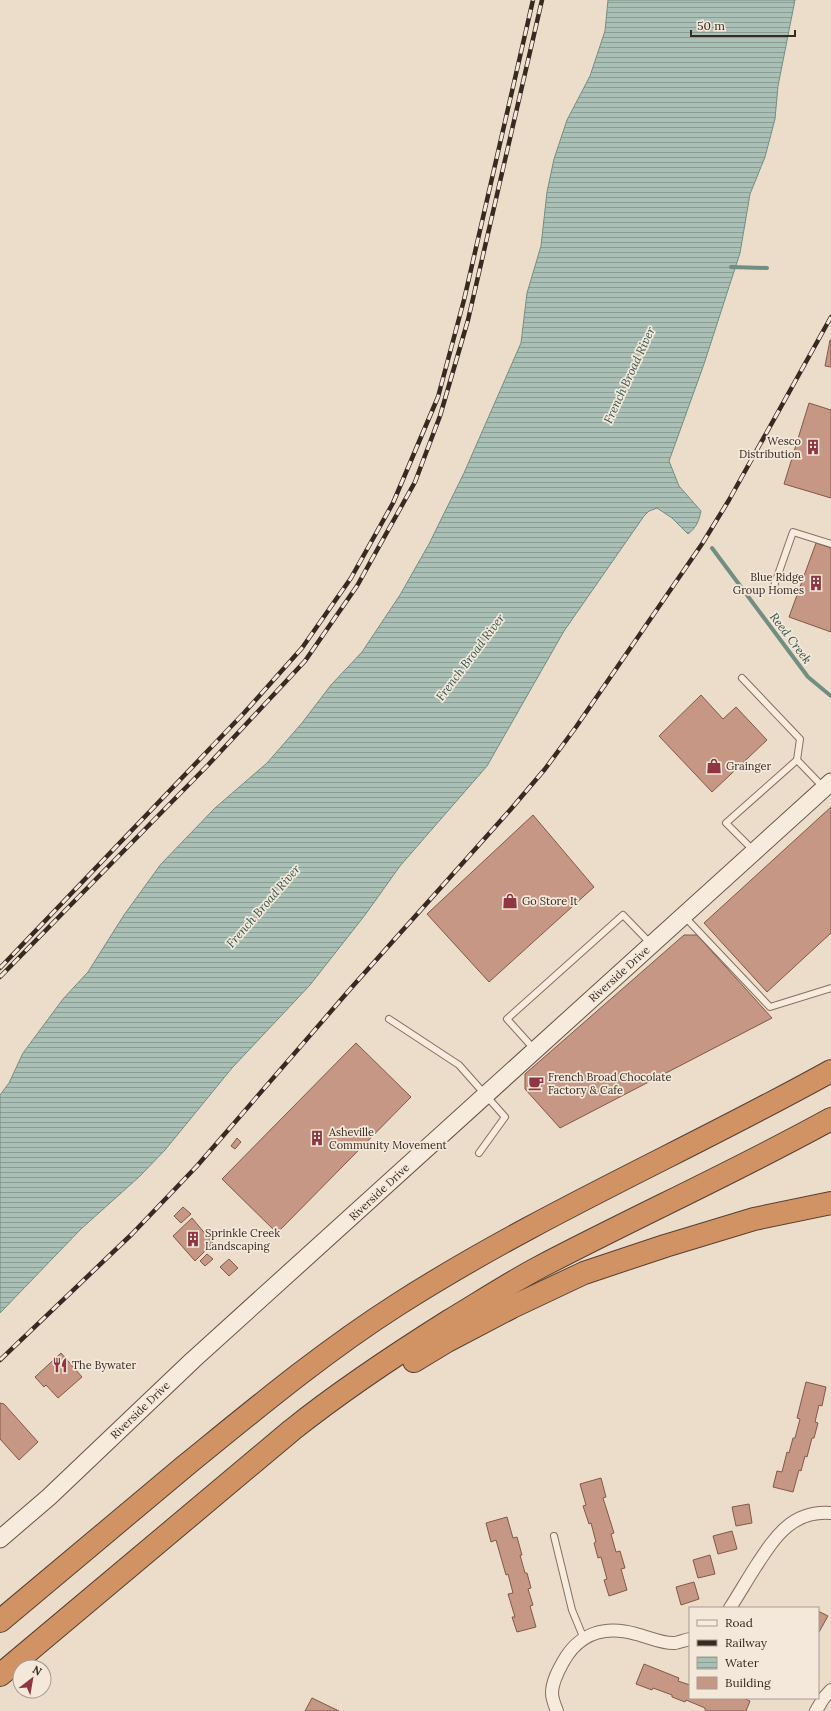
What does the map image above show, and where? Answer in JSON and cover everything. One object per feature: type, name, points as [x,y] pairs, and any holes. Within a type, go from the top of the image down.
[{"type":"highway","points":[[0,1621],[266,1399],[343,1342],[397,1305],[517,1234],[606,1187],[771,1105],[831,1071]]},
{"type":"highway","points":[[0,1675],[242,1471],[328,1401],[418,1340],[538,1269],[831,1119]]},
{"type":"highway","points":[[242,1471],[260,1466],[374,1385],[447,1341],[512,1307],[584,1273],[665,1246],[754,1219],[831,1203]]},
{"type":"main road","name":"Riverside Drive","points":[[0,1539],[49,1497],[193,1360],[827,785]]},
{"type":"street","points":[[731,1607],[773,1539],[788,1525],[802,1517],[820,1512],[831,1513]]},
{"type":"street","points":[[557,1711],[552,1694],[556,1675],[571,1649],[593,1633],[612,1630],[635,1633],[654,1640],[674,1643],[689,1639]]},
{"type":"street","points":[[816,1711],[823,1699],[831,1690]]},
{"type":"lane","points":[[774,586],[792,532],[831,544]]},
{"type":"lane","points":[[742,678],[800,739],[797,760],[726,824],[754,851]]},
{"type":"lane","points":[[797,760],[827,785]]},
{"type":"lane","points":[[535,1050],[507,1019],[623,915],[651,944]]},
{"type":"lane","points":[[683,915],[770,1006],[831,988]]},
{"type":"lane","points":[[389,1019],[459,1065],[505,1117],[479,1154]]},
{"type":"lane","points":[[554,1536],[572,1610],[584,1639]]},
{"type":"water","name":"French Broad River","points":[[608,0],[795,0],[778,86],[775,119],[765,157],[750,194],[740,253],[704,364],[669,461],[679,486],[701,511],[698,521],[695,527],[688,534],[672,518],[657,508],[649,511],[644,516],[564,631],[487,766],[400,866],[365,915],[310,985],[232,1068],[165,1150],[140,1176],[81,1229],[0,1313],[0,1095],[9,1083],[23,1053],[63,999],[88,972],[124,915],[161,864],[215,808],[267,763],[302,723],[331,685],[362,652],[400,595],[429,544],[464,473],[521,343],[527,293],[541,246],[547,192],[554,159],[567,120],[590,76],[605,31]]},
{"type":"building","points":[[831,340],[831,367],[825,366]]},
{"type":"building","name":"Wesco Distribution","points":[[809,403],[831,410],[831,498],[784,484]]},
{"type":"building","name":"Blue Ridge Group Homes","points":[[816,543],[831,548],[831,632],[789,617]]},
{"type":"building","name":"Grainger","points":[[701,695],[723,719],[736,707],[767,740],[712,792],[659,736]]},
{"type":"building","points":[[831,807],[831,933],[767,992],[704,923]]},
{"type":"building","name":"Go Store It","points":[[533,815],[594,887],[489,982],[427,914]]},
{"type":"building","points":[[684,935],[697,935],[772,1018],[560,1128],[525,1089],[525,1074]]},
{"type":"building","name":"Asheville Community Movement","points":[[356,1043],[411,1097],[277,1233],[222,1179]]},
{"type":"building","points":[[237,1138],[241,1142],[235,1149],[231,1146]]},
{"type":"building","points":[[183,1207],[191,1214],[181,1223],[174,1216]]},
{"type":"building","name":"Sprinkle Creek Landscaping","points":[[192,1218],[213,1243],[195,1261],[173,1236]]},
{"type":"building","points":[[207,1254],[213,1259],[205,1266],[200,1261]]},
{"type":"building","points":[[229,1259],[238,1268],[229,1276],[220,1267]]},
{"type":"building","name":"The Bywater","points":[[61,1353],[82,1377],[58,1398],[46,1385],[44,1387],[35,1377]]},
{"type":"building","points":[[806,1382],[826,1387],[822,1406],[819,1405],[815,1422],[818,1423],[814,1438],[812,1438],[807,1457],[805,1456],[801,1471],[799,1470],[793,1492],[773,1487],[777,1471],[782,1472],[787,1452],[789,1453],[793,1438],[795,1438],[800,1419],[797,1418]]},
{"type":"building","points":[[0,1403],[4,1404],[38,1442],[19,1460],[0,1439]]},
{"type":"building","points":[[601,1478],[606,1497],[603,1498],[614,1533],[611,1534],[616,1552],[620,1551],[625,1568],[621,1569],[627,1590],[609,1596],[604,1580],[607,1579],[601,1557],[598,1558],[591,1523],[589,1524],[583,1506],[586,1505],[580,1484]]},
{"type":"building","points":[[749,1504],[752,1523],[736,1526],[732,1507]]},
{"type":"building","points":[[507,1517],[513,1538],[517,1537],[522,1555],[520,1555],[531,1588],[528,1589],[533,1605],[530,1606],[536,1627],[517,1632],[512,1617],[515,1617],[508,1594],[513,1593],[508,1574],[506,1575],[496,1540],[491,1542],[486,1523]]},
{"type":"building","points":[[732,1531],[737,1549],[718,1554],[713,1536]]},
{"type":"building","points":[[710,1555],[715,1574],[698,1578],[693,1560]]},
{"type":"building","points":[[694,1582],[699,1599],[681,1605],[676,1587]]},
{"type":"building","points":[[819,1612],[828,1616],[819,1632]]},
{"type":"building","points":[[644,1664],[679,1678],[678,1681],[689,1685],[689,1699],[745,1699],[750,1701],[746,1711],[707,1711],[705,1708],[686,1700],[685,1702],[672,1697],[672,1695],[653,1688],[652,1690],[636,1684]]},
{"type":"building","points":[[312,1698],[339,1711],[305,1711]]},
{"type":"waterway","points":[[731,267],[767,268]]},
{"type":"waterway","name":"Reed Creek","points":[[712,548],[808,677],[831,696]]},
{"type":"railway","points":[[0,968],[244,713],[302,648],[351,578],[393,503],[438,397],[464,300],[533,0]]},
{"type":"railway","points":[[0,977],[208,765],[305,661],[357,586],[415,482],[440,416],[468,320],[542,0]]},
{"type":"railway","points":[[0,1360],[132,1234],[197,1166],[352,987],[545,769],[576,727],[702,544],[729,500],[831,317]]},
{"type":"place","name":"Wesco Distribution","points":[[813,447]]},
{"type":"place","name":"Blue Ridge Group Homes","points":[[816,583]]},
{"type":"place","name":"Grainger","points":[[714,766]]},
{"type":"place","name":"Go Store It","points":[[510,901]]},
{"type":"place","name":"French Broad Chocolate Factory & Cafe","points":[[536,1083]]},
{"type":"place","name":"Asheville Community Movement","points":[[317,1138]]},
{"type":"place","name":"Sprinkle Creek Landscaping","points":[[193,1239]]},
{"type":"place","name":"The Bywater","points":[[60,1365]]}]
